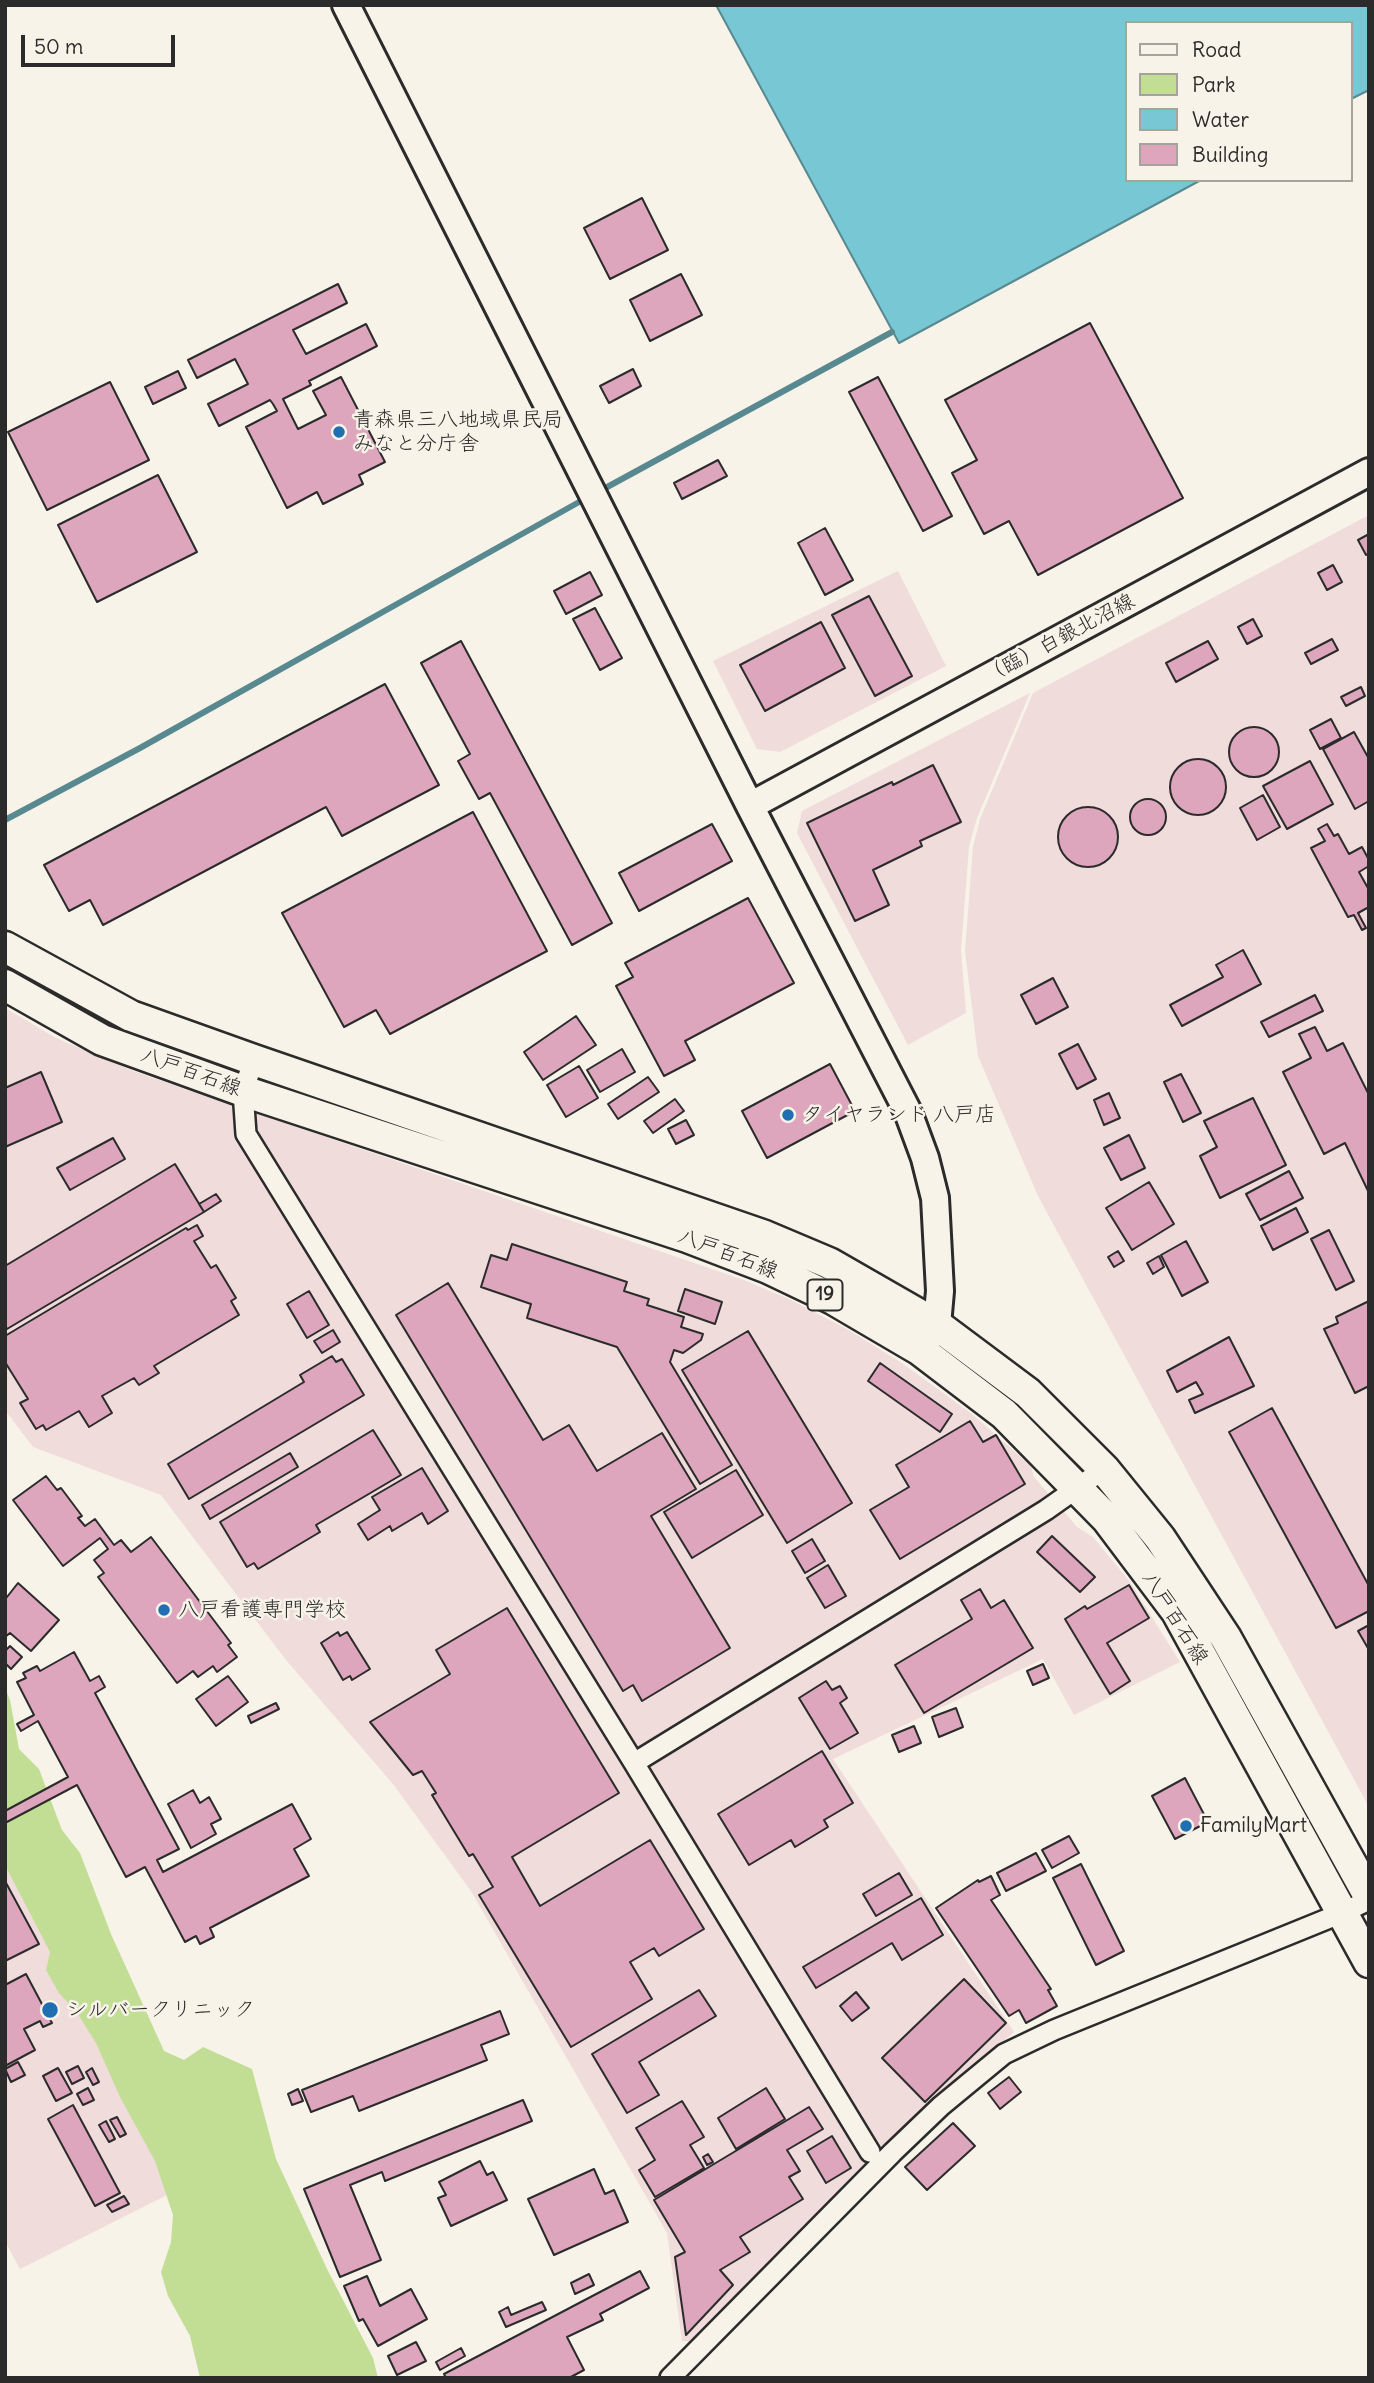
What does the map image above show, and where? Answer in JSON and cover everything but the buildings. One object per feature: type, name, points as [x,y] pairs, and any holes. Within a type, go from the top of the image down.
[{"type":"main road","name":"八戸百石線","points":[[5,947],[131,1016],[765,1236],[829,1263],[937,1325],[1028,1393],[1104,1469],[1160,1538],[1226,1637],[1369,1898]]},
{"type":"main road","name":"八戸百石線","points":[[5,985],[102,1040],[243,1091],[687,1237],[768,1268],[832,1299],[920,1350],[1004,1414],[1107,1518],[1177,1612],[1369,1962]]},
{"type":"street","points":[[346,5],[902,1101],[925,1158],[934,1198],[940,1291],[937,1325],[920,1350]]},
{"type":"street","name":"（臨）白銀北沼線","points":[[750,806],[1369,472]]},
{"type":"street","points":[[254,1060],[243,1091],[246,1134],[635,1763],[870,2152]]},
{"type":"street","points":[[635,1763],[1078,1489],[1104,1469]]},
{"type":"street","points":[[670,2378],[893,2152],[941,2106],[1004,2054],[1054,2030],[1342,1913],[1369,1898]]},
{"type":"shaded area","points":[[1369,515],[1369,1807],[1038,1196],[978,1056],[965,951],[973,847],[980,819],[1033,693]]},
{"type":"shaded area","points":[[898,571],[946,666],[780,752],[757,749],[713,661]]},
{"type":"shaded area","points":[[1030,693],[977,818],[969,846],[961,950],[966,1013],[908,1045],[797,833],[802,811]]},
{"type":"shaded area","points":[[5,1008],[56,1038],[133,1071],[744,1280],[789,1299],[847,1329],[902,1363],[972,1414],[1031,1466],[1034,1477],[1077,1527],[1093,1537],[1130,1582],[1180,1662],[1074,1715],[1043,1659],[833,1759],[1014,2032],[958,2080],[697,2341],[682,2341],[667,2233],[471,1891],[393,1784],[286,1660],[161,1495],[33,1447],[5,1410]]},
{"type":"shaded area","name":"シルバークリニック","points":[[5,1833],[183,2187],[20,2269],[5,2241]]},
{"type":"green space","points":[[5,1688],[10,1700],[19,1749],[39,1769],[62,1830],[80,1853],[111,1934],[164,2051],[184,2060],[203,2047],[252,2069],[276,2159],[328,2271],[373,2358],[378,2378],[200,2378],[190,2336],[168,2296],[161,2272],[171,2242],[173,2215],[155,2161],[120,2097],[96,2043],[76,2011],[59,1993],[46,1970],[50,1952],[5,1865]]},
{"type":"water","points":[[716,5],[1369,5],[1369,90],[1353,98],[1353,21],[1126,21],[1126,182],[1197,182],[899,343]]},
{"type":"waterway","points":[[598,492],[892,332]]},
{"type":"waterway","points":[[5,820],[140,748],[588,497]]},
{"type":"place","name":"青森県三八地域県民局 みなと分庁舎","points":[[339,432]]},
{"type":"place","name":"タイヤランド 八戸店","points":[[788,1115]]},
{"type":"place","name":"八戸看護専門学校","points":[[164,1610]]},
{"type":"place","name":"FamilyMart","points":[[1186,1826]]},
{"type":"place","name":"シルバークリニック","points":[[50,2010]]}]
